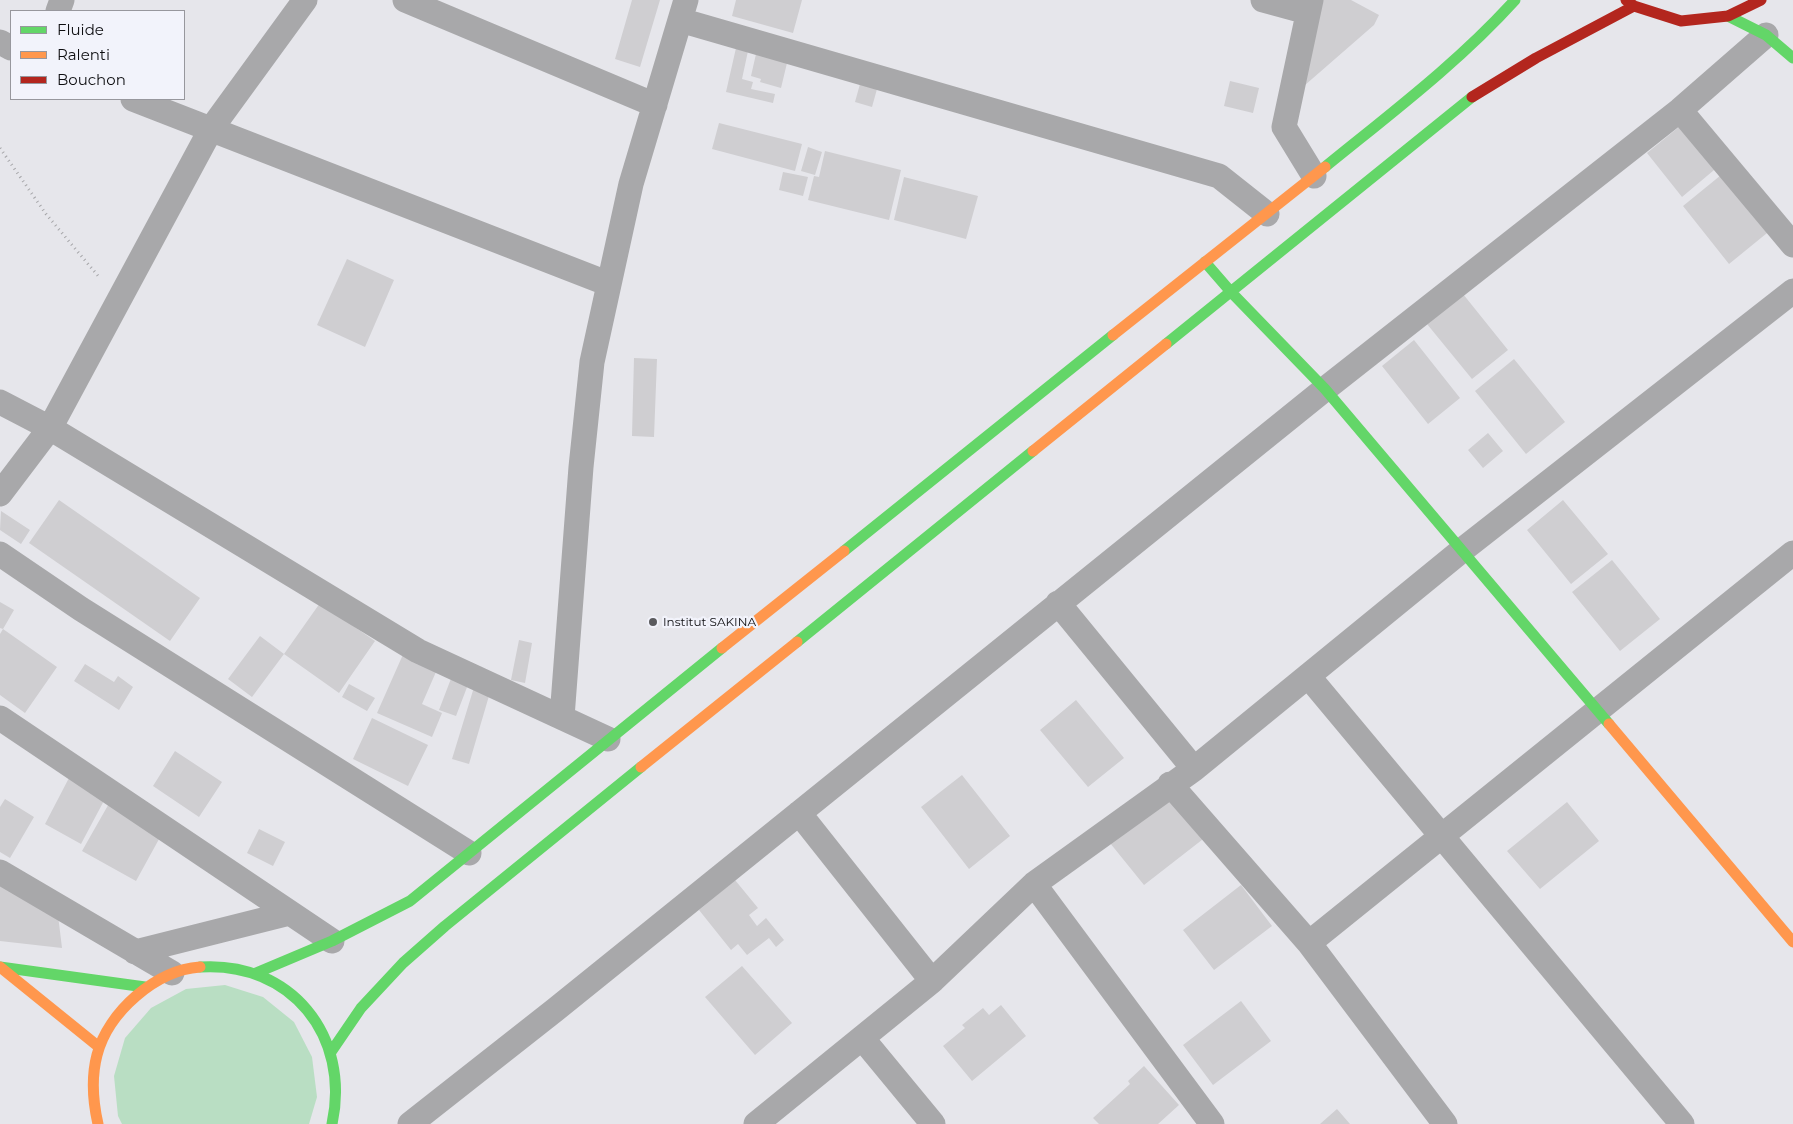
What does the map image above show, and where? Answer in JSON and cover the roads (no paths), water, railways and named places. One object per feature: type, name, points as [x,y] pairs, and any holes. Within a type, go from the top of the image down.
[{"type":"main road","points":[[256,973],[332,941],[410,901],[608,739],[1267,214],[1449,66],[1515,0]]},
{"type":"main road","points":[[331,1052],[362,1008],[403,963],[445,926],[1478,92],[1630,3],[1681,21],[1728,16],[1761,0]]},
{"type":"main road","points":[[1728,16],[1766,35],[1793,58]]},
{"type":"main road","points":[[1205,262],[1231,292],[1325,389],[1793,942]]},
{"type":"main road","points":[[97,1124],[93,1085],[100,1047],[118,1013],[145,987],[172,973],[199,966],[228,966],[256,973],[289,991],[314,1018],[331,1052],[337,1087],[332,1123]]},
{"type":"main road","points":[[0,967],[145,987]]},
{"type":"main road","points":[[0,967],[100,1047]]},
{"type":"street","points":[[0,494],[50,428],[211,129],[305,0]]},
{"type":"street","points":[[405,0],[655,105]]},
{"type":"street","points":[[1262,0],[1309,6],[1284,127],[1314,176]]},
{"type":"street","points":[[562,717],[581,467],[592,362],[630,184],[683,10],[1219,176],[1267,214]]},
{"type":"street","points":[[410,1124],[799,814],[1325,389],[1680,110],[1766,35]]},
{"type":"street","points":[[136,100],[609,284]]},
{"type":"street","points":[[1680,110],[1793,245]]},
{"type":"street","points":[[756,1124],[932,981],[1034,884],[1194,768],[1461,551],[1793,291]]},
{"type":"street","points":[[0,402],[50,428],[418,651],[608,739]]},
{"type":"street","points":[[1309,943],[1793,553]]},
{"type":"street","points":[[0,554],[81,609],[469,853]]},
{"type":"street","points":[[1058,604],[1194,768]]},
{"type":"street","points":[[1308,676],[1682,1124]]},
{"type":"street","points":[[0,718],[332,941]]},
{"type":"street","points":[[1170,784],[1309,943],[1445,1124]]},
{"type":"street","points":[[799,814],[932,981]]},
{"type":"street","points":[[0,872],[172,973]]},
{"type":"street","points":[[1034,884],[1212,1124]]},
{"type":"street","points":[[135,952],[290,913]]},
{"type":"street","points":[[862,1038],[934,1124]]},
{"type":"place","name":"Institut SAKINA","points":[[653,622]]}]
